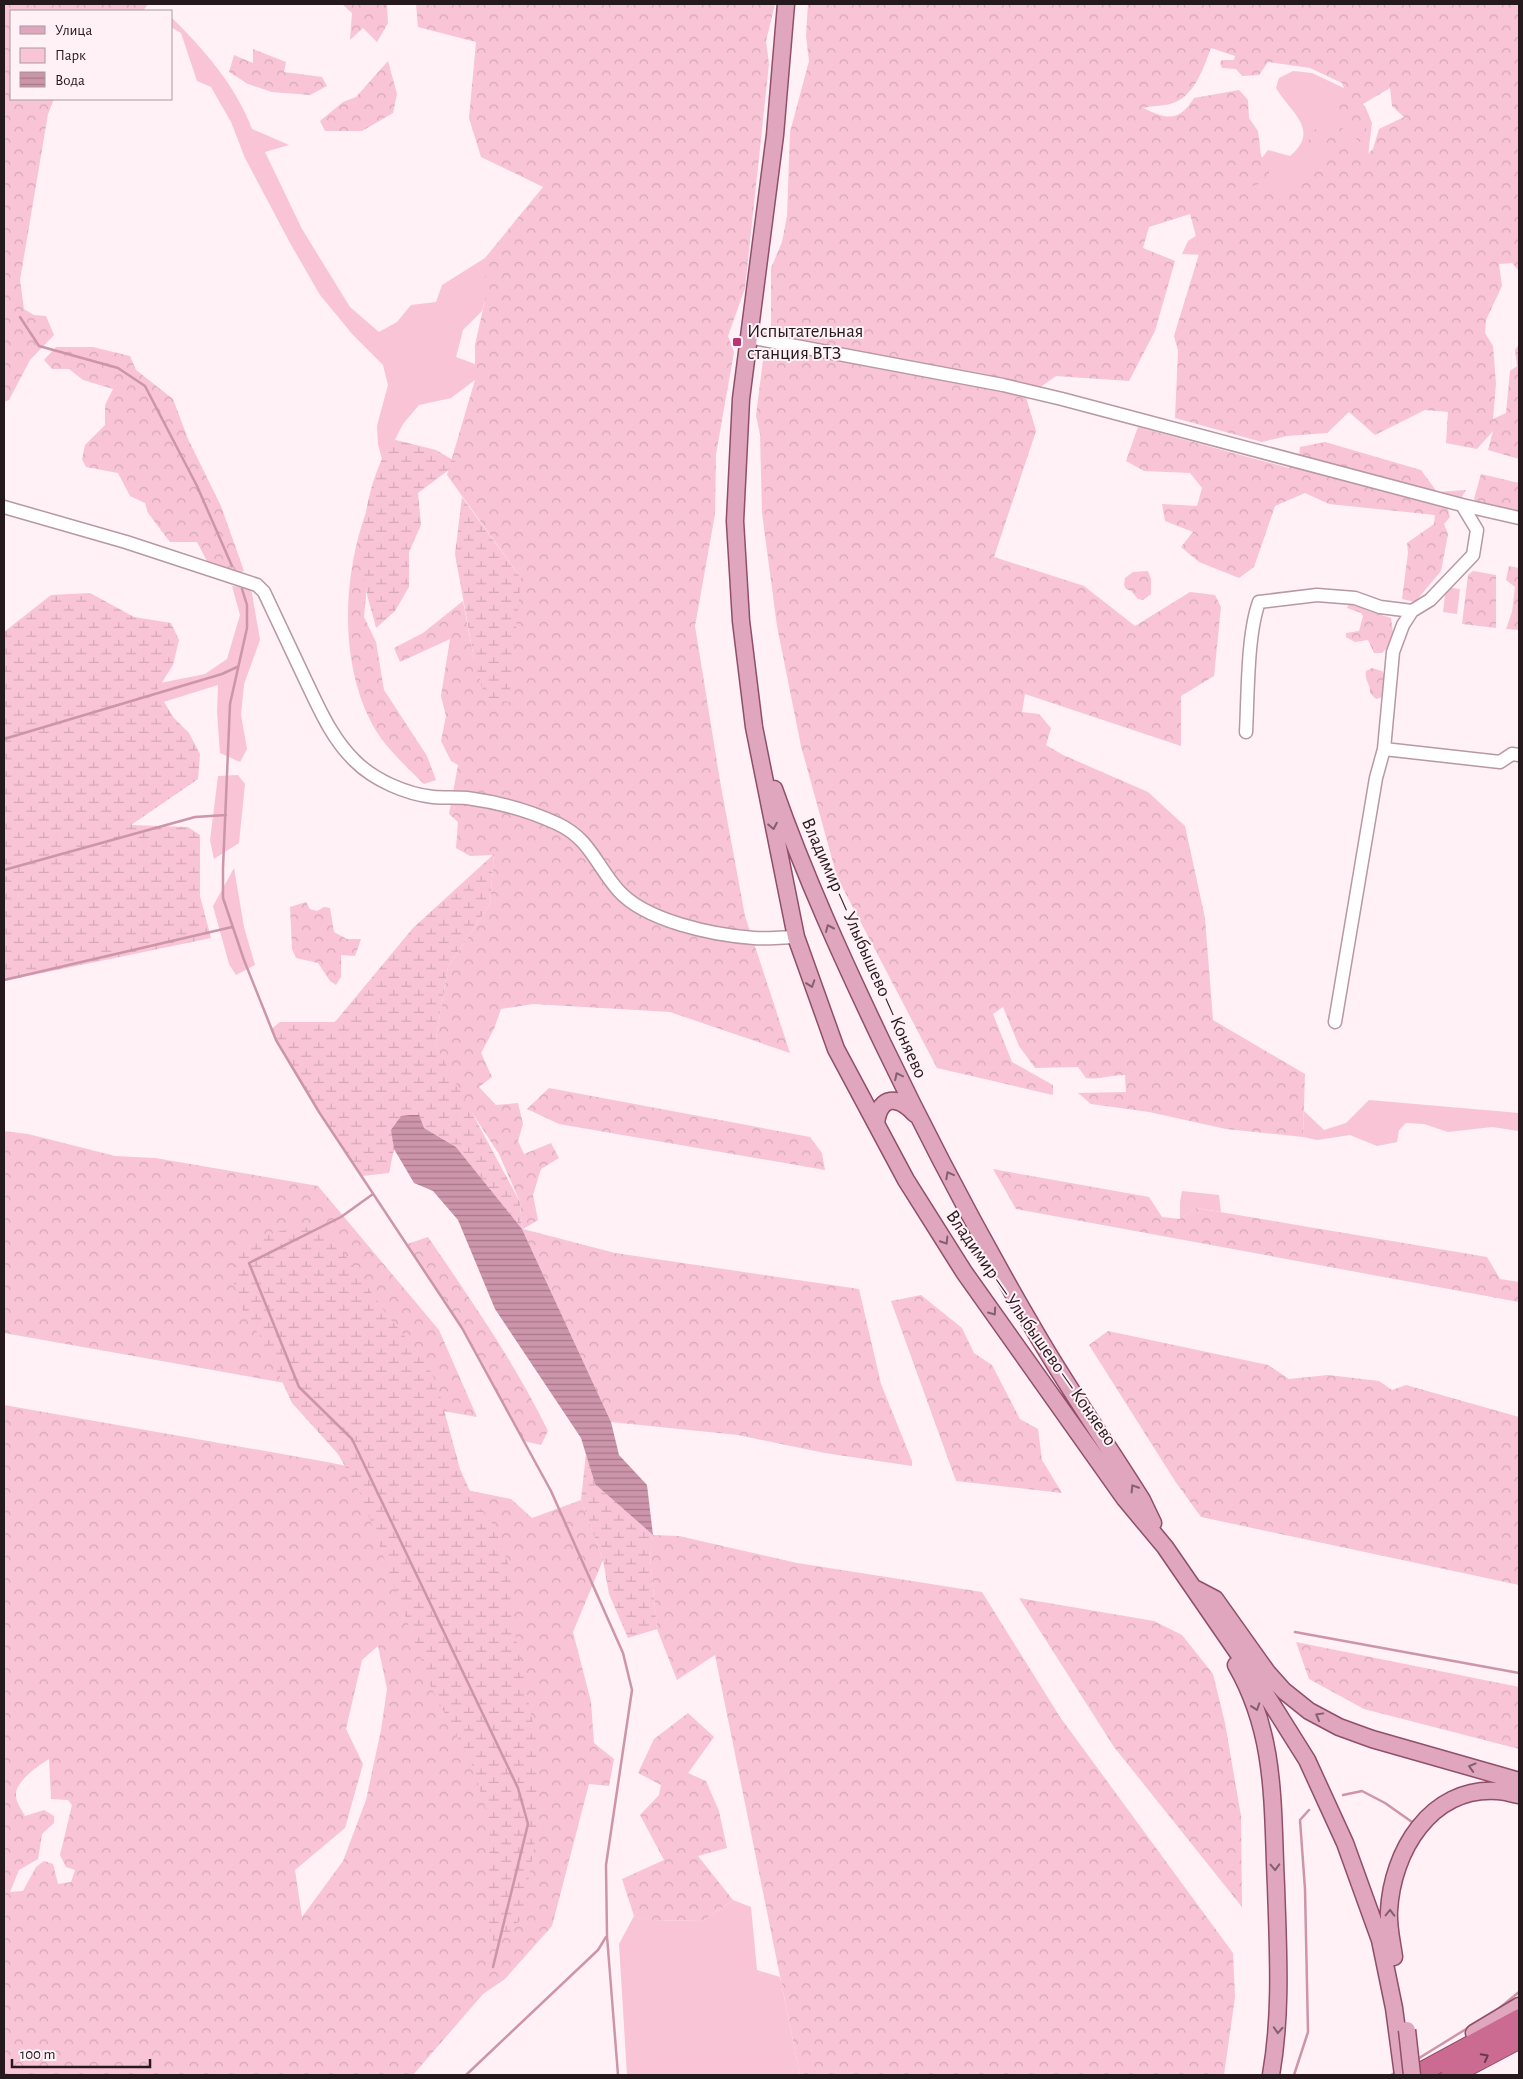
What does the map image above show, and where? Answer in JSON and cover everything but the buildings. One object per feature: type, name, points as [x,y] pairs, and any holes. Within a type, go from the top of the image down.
[{"type":"highway","points":[[1416,2075],[1519,2019]]},
{"type":"highway","points":[[1451,2075],[1519,2039]]},
{"type":"main road","name":"Владимир — Улыбышево — Коняево","points":[[786,4],[774,135],[741,399],[735,521],[737,578],[754,727],[796,937],[836,1049],[906,1180],[964,1272],[1125,1499],[1166,1547]]},
{"type":"main road","name":"Владимир — Улыбышево — Коняево","points":[[748,674],[773,784],[800,863],[856,987],[920,1120],[984,1241],[1037,1335],[1142,1500],[1166,1547],[1258,1682],[1311,1769],[1345,1843],[1380,1940],[1402,2032],[1403,2075]]},
{"type":"main road","name":"Владимир — Улыбышево — Коняево","points":[[876,1123],[877,1113],[884,1104],[895,1100],[905,1103],[920,1120]]},
{"type":"main road","points":[[1192,1587],[1215,1599],[1267,1672],[1284,1691],[1309,1711],[1339,1727],[1372,1739],[1519,1781]]},
{"type":"main road","points":[[1192,1587],[1256,1704],[1268,1751],[1280,1989],[1278,2036],[1271,2075]]},
{"type":"main road","points":[[1410,2075],[1402,2032],[1389,1912],[1395,1872],[1400,1856],[1411,1837],[1426,1818],[1453,1798],[1473,1793],[1497,1791],[1519,1795]]},
{"type":"main road","points":[[1410,2075],[1416,2068],[1519,2006]]},
{"type":"street","points":[[748,337],[1053,397],[1462,505],[1519,518]]},
{"type":"street","points":[[1335,1022],[1376,778],[1384,749],[1393,652],[1403,625],[1412,611],[1430,600],[1473,555],[1477,530],[1462,505]]},
{"type":"street","points":[[4,507],[126,542],[257,585],[264,592],[320,710],[337,740],[355,762],[380,779],[403,790],[432,797],[465,798],[499,804],[558,824],[577,835],[594,854],[617,889],[632,903],[654,914],[709,932],[755,938],[796,937]]},
{"type":"street","points":[[1246,732],[1250,662],[1256,611],[1259,602],[1317,595],[1355,598],[1380,607],[1412,611]]},
{"type":"street","points":[[1384,749],[1500,762],[1512,754],[1519,755]]},
{"type":"green space","points":[[4,4],[148,4],[144,10],[10,10],[10,100],[54,100],[48,114],[20,280],[24,309],[34,315],[46,316],[54,335],[30,360],[9,400],[4,402]]},
{"type":"green space","points":[[342,4],[387,4],[388,23],[377,42],[363,28],[350,40],[352,13]]},
{"type":"green space","points":[[416,4],[775,4],[766,41],[769,64],[745,288],[728,336],[734,352],[716,454],[715,514],[695,626],[720,781],[745,916],[790,1053],[670,1012],[533,1004],[501,1009],[494,1029],[481,1053],[492,1077],[479,1087],[496,1105],[518,1103],[523,1124],[518,1141],[524,1154],[551,1143],[559,1158],[541,1169],[533,1195],[538,1220],[523,1229],[615,1253],[859,1289],[881,1384],[912,1461],[912,1466],[825,1453],[738,1435],[611,1422],[522,1229],[520,1202],[499,1154],[461,1096],[435,1044],[448,967],[490,904],[494,855],[470,856],[456,848],[458,822],[449,814],[458,765],[451,761],[441,741],[446,716],[441,696],[450,639],[400,662],[394,648],[423,633],[463,601],[474,659],[521,578],[447,475],[475,380],[475,345],[485,300],[485,258],[543,187],[481,157],[469,118],[476,42],[418,27]]},
{"type":"green space","points":[[808,4],[1519,4],[1519,271],[1512,263],[1499,264],[1502,286],[1486,320],[1485,333],[1493,346],[1496,384],[1493,419],[1506,413],[1510,371],[1517,366],[1515,350],[1519,344],[1519,459],[1488,450],[1493,431],[1477,449],[1446,443],[1448,412],[1425,410],[1375,435],[1349,412],[1327,433],[1287,436],[1262,442],[1175,418],[1178,351],[1174,336],[1200,251],[1190,214],[1149,227],[1143,248],[1175,261],[1155,331],[1129,381],[1056,376],[1026,397],[1036,431],[994,557],[1084,586],[1135,626],[1190,592],[1215,595],[1221,607],[1214,676],[1181,696],[1181,746],[1025,694],[1022,712],[1039,714],[1051,728],[1046,745],[1063,755],[1148,792],[1185,826],[1205,918],[1213,1020],[1305,1074],[1303,1137],[1226,1129],[1149,1112],[1091,1104],[1078,1093],[1126,1092],[1125,1075],[1086,1078],[1078,1067],[1035,1068],[1019,1046],[1003,1007],[993,1014],[1012,1062],[1053,1085],[1053,1095],[937,1068],[837,877],[801,746],[777,626],[762,513],[760,434],[756,416],[763,360],[777,351],[771,337],[771,268],[782,242],[787,216],[790,132],[809,61],[806,36]],"holes":[[[1211,48],[1235,56],[1234,60],[1222,60],[1220,63],[1222,68],[1236,69],[1242,76],[1259,75],[1268,62],[1310,68],[1342,83],[1346,94],[1338,99],[1339,113],[1354,127],[1357,141],[1364,143],[1367,134],[1363,104],[1390,88],[1392,106],[1404,117],[1379,129],[1373,149],[1362,159],[1359,155],[1346,158],[1353,146],[1343,128],[1337,128],[1330,135],[1316,129],[1311,133],[1308,142],[1315,149],[1326,149],[1326,151],[1308,174],[1295,184],[1290,196],[1259,193],[1246,196],[1250,187],[1266,181],[1271,167],[1261,156],[1258,131],[1249,118],[1248,100],[1239,90],[1194,98],[1183,112],[1172,116],[1159,115],[1143,108],[1170,104],[1185,96],[1196,82]]]},
{"type":"green space","points":[[172,18],[196,43],[229,84],[252,129],[289,145],[265,152],[302,229],[350,307],[379,332],[397,322],[411,305],[436,302],[442,285],[485,258],[485,300],[482,311],[463,330],[456,357],[475,364],[475,380],[451,398],[419,405],[403,424],[383,463],[378,444],[377,426],[388,385],[383,365],[353,335],[320,295],[245,158],[231,122],[211,87],[197,81],[181,33],[172,28]]},
{"type":"green space","points":[[253,49],[286,62],[284,72],[322,77],[327,86],[310,95],[272,92],[248,84],[229,72],[234,55],[253,63]]},
{"type":"green space","points":[[388,61],[397,94],[393,113],[362,131],[325,131],[320,121],[343,102],[356,97]]},
{"type":"green space","points":[[1293,71],[1312,73],[1346,89],[1365,106],[1372,123],[1359,228],[1206,255],[1182,254],[1188,241],[1209,227],[1268,150],[1290,156],[1299,147],[1303,138],[1300,122],[1276,88],[1279,78]]},
{"type":"green space","points":[[56,347],[93,347],[130,356],[136,370],[173,399],[188,439],[221,506],[244,571],[238,573],[209,565],[197,542],[170,542],[148,513],[145,503],[130,496],[118,473],[86,467],[82,459],[85,445],[105,425],[105,405],[113,389],[83,380],[69,369],[52,369],[44,360]]},
{"type":"green space","points":[[1138,427],[1289,468],[1299,458],[1300,447],[1325,442],[1421,470],[1437,492],[1466,490],[1460,500],[1447,505],[1450,517],[1444,524],[1448,534],[1441,571],[1415,602],[1402,599],[1408,553],[1407,543],[1434,524],[1435,515],[1329,504],[1305,493],[1275,506],[1254,567],[1239,578],[1199,562],[1181,547],[1193,532],[1165,521],[1162,504],[1197,506],[1202,488],[1190,473],[1144,471],[1126,461]]},
{"type":"green space","points":[[392,439],[436,450],[458,463],[418,493],[421,525],[409,552],[409,587],[395,611],[376,628],[365,583],[363,565],[364,528],[366,509],[376,473]]},
{"type":"green space","points":[[1481,474],[1519,483],[1519,514],[1484,514],[1474,499]]},
{"type":"green space","points":[[376,488],[364,617],[376,642],[384,690],[427,756],[436,780],[424,784],[394,754],[375,729],[359,693],[352,664],[348,604],[351,573],[365,515]]},
{"type":"green space","points":[[462,497],[521,578],[509,702],[485,698],[474,659],[455,554]]},
{"type":"green space","points":[[1509,566],[1519,568],[1519,630],[1506,629],[1512,612],[1515,587],[1506,580]]},
{"type":"green space","points":[[1148,571],[1151,579],[1151,594],[1143,600],[1138,599],[1131,591],[1126,589],[1124,585],[1125,578],[1133,572]]},
{"type":"green space","points":[[1473,571],[1496,575],[1496,628],[1462,624],[1468,575]]},
{"type":"green space","points":[[232,586],[251,588],[260,640],[244,684],[241,715],[247,749],[240,762],[220,753],[217,712],[218,685],[157,704],[150,685],[205,674],[227,659],[240,615]]},
{"type":"green space","points":[[1446,587],[1460,589],[1457,614],[1443,612]]},
{"type":"green space","points":[[90,593],[134,617],[171,623],[179,640],[173,665],[157,690],[173,717],[189,733],[200,754],[198,779],[131,825],[188,827],[200,835],[200,896],[211,938],[4,981],[4,632],[51,595]]},
{"type":"green space","points":[[1349,604],[1361,604],[1366,610],[1391,618],[1394,641],[1382,653],[1374,653],[1368,640],[1355,642],[1346,637],[1346,633],[1359,631],[1363,616],[1361,613],[1347,608]]},
{"type":"green space","points":[[1372,668],[1382,671],[1387,680],[1383,697],[1376,699],[1370,693],[1366,677],[1366,671]]},
{"type":"green space","points":[[238,775],[245,784],[239,843],[214,859],[210,840],[218,776]]},
{"type":"green space","points":[[494,854],[490,904],[448,967],[435,1044],[520,1202],[522,1229],[456,1147],[424,1128],[392,1130],[394,1149],[389,1173],[362,1176],[313,1101],[271,1029],[280,1022],[335,1022],[413,928]]},
{"type":"green space","points":[[234,868],[244,927],[255,965],[236,975],[229,964],[213,906]]},
{"type":"green space","points":[[306,902],[310,909],[317,911],[324,907],[330,908],[334,932],[347,939],[361,939],[355,956],[341,955],[341,977],[336,985],[330,981],[318,963],[296,958],[292,949],[290,907]]},
{"type":"green space","points":[[549,1088],[810,1137],[822,1153],[825,1170],[559,1124],[527,1109]]},
{"type":"green space","points":[[1369,1100],[1519,1113],[1519,1131],[1492,1127],[1448,1132],[1424,1124],[1406,1123],[1399,1130],[1397,1142],[1377,1146],[1350,1135],[1317,1140],[1303,1137],[1304,1111],[1324,1130],[1346,1123]]},
{"type":"green space","points":[[4,1131],[28,1134],[115,1156],[155,1158],[318,1186],[439,1330],[477,1417],[4,1333]]},
{"type":"green space","points":[[993,1169],[1149,1197],[1162,1217],[1180,1219],[1196,1208],[1487,1257],[1500,1279],[1519,1282],[1519,1302],[1016,1209]]},
{"type":"green space","points":[[1182,1191],[1219,1195],[1221,1212],[1196,1208],[1180,1219]]},
{"type":"green space","points":[[294,1227],[319,1228],[338,1245],[388,1316],[424,1359],[437,1384],[460,1469],[474,1500],[494,1526],[509,1566],[511,1614],[537,1744],[538,1824],[522,1918],[499,1944],[493,1941],[488,1918],[490,1823],[473,1767],[432,1689],[361,1495],[338,1454],[292,1403],[264,1342],[243,1311],[233,1281],[238,1250],[251,1240]]},
{"type":"green space","points":[[428,1237],[492,1332],[535,1406],[548,1431],[541,1445],[524,1441],[462,1328],[407,1244]]},
{"type":"green space","points":[[921,1295],[962,1328],[974,1353],[992,1365],[1020,1419],[1038,1429],[1042,1460],[1062,1493],[956,1481],[891,1301]]},
{"type":"green space","points":[[1108,1331],[1268,1365],[1289,1379],[1328,1375],[1379,1381],[1392,1390],[1406,1385],[1519,1417],[1519,1585],[1201,1517],[1175,1481],[1089,1345]]},
{"type":"green space","points":[[4,1405],[327,1462],[511,1499],[532,1518],[581,1500],[603,1560],[573,1632],[591,1702],[594,1743],[614,1759],[609,1786],[589,1784],[552,1926],[505,1979],[483,1994],[413,2075],[4,2075]],"holes":[[[378,1646],[387,1689],[381,1730],[366,1800],[343,1861],[302,1917],[295,1870],[345,1828],[363,1764],[346,1729],[362,1660]],[[49,1759],[51,1799],[68,1800],[72,1805],[60,1855],[66,1867],[75,1870],[71,1882],[58,1884],[53,1864],[44,1861],[36,1867],[23,1891],[10,1892],[19,1870],[38,1859],[42,1834],[54,1823],[54,1816],[44,1810],[25,1816],[16,1797],[17,1789],[24,1779],[34,1769]]]},
{"type":"green space","points":[[586,1454],[595,1484],[653,1535],[650,1556],[657,1629],[628,1638],[609,1594],[603,1560],[581,1500]]},
{"type":"green space","points":[[653,1535],[679,1536],[797,1563],[982,1592],[1060,1717],[1233,1953],[1235,1997],[1224,2075],[800,2075],[715,1655],[677,1680],[657,1629],[650,1556]]},
{"type":"green space","points":[[1019,1598],[1154,1621],[1182,1635],[1213,1674],[1225,1723],[1241,1816],[1242,1907],[1114,1747]]},
{"type":"green space","points":[[1296,1642],[1519,1687],[1519,1749],[1364,1709],[1309,1679]]},
{"type":"green space","points":[[688,1713],[714,1737],[688,1773],[706,1781],[719,1811],[727,1848],[698,1856],[733,1900],[704,1920],[648,1921],[634,1916],[622,1879],[664,1860],[640,1815],[659,1795],[661,1785],[638,1773],[654,1739]]},
{"type":"green space","points":[[733,1900],[751,1907],[757,1970],[780,1977],[800,2075],[627,2075],[619,1944],[634,1916],[649,1921],[704,1920]]},
{"type":"water","points":[[419,1115],[424,1128],[456,1147],[522,1229],[611,1422],[619,1455],[647,1485],[653,1535],[595,1484],[581,1438],[495,1309],[458,1220],[433,1191],[414,1183],[394,1149],[391,1130],[401,1116]]},
{"type":"waterway","points":[[20,317],[39,346],[118,368],[145,386],[197,486],[232,566]]},
{"type":"waterway","points":[[242,589],[247,605],[247,628],[230,704],[223,898],[244,960],[276,1040],[319,1112],[462,1328],[551,1491],[623,1653],[632,1690],[606,1865],[607,1936],[618,2075]]},
{"type":"waterway","points":[[4,739],[222,674],[237,667]]},
{"type":"waterway","points":[[4,870],[195,817],[226,815]]},
{"type":"waterway","points":[[4,980],[232,927]]},
{"type":"waterway","points":[[373,1194],[341,1217],[249,1263],[299,1387],[352,1439],[518,1788],[528,1824],[493,1967]]},
{"type":"waterway","points":[[1295,1632],[1519,1673]]},
{"type":"waterway","points":[[1343,1795],[1362,1791],[1385,1803],[1412,1822]]},
{"type":"waterway","points":[[1294,2075],[1308,2032],[1305,1889],[1300,1820],[1309,1810]]},
{"type":"waterway","points":[[466,2075],[598,1950],[606,1937]]},
{"type":"waterway","points":[[1497,2010],[1519,1992]]},
{"type":"waterway","points":[[1416,2060],[1471,2026]]},
{"type":"waterway","points":[[1391,2075],[1396,2072]]},
{"type":"place","name":"Испытательная станция ВТЗ","points":[[737,342]]}]
